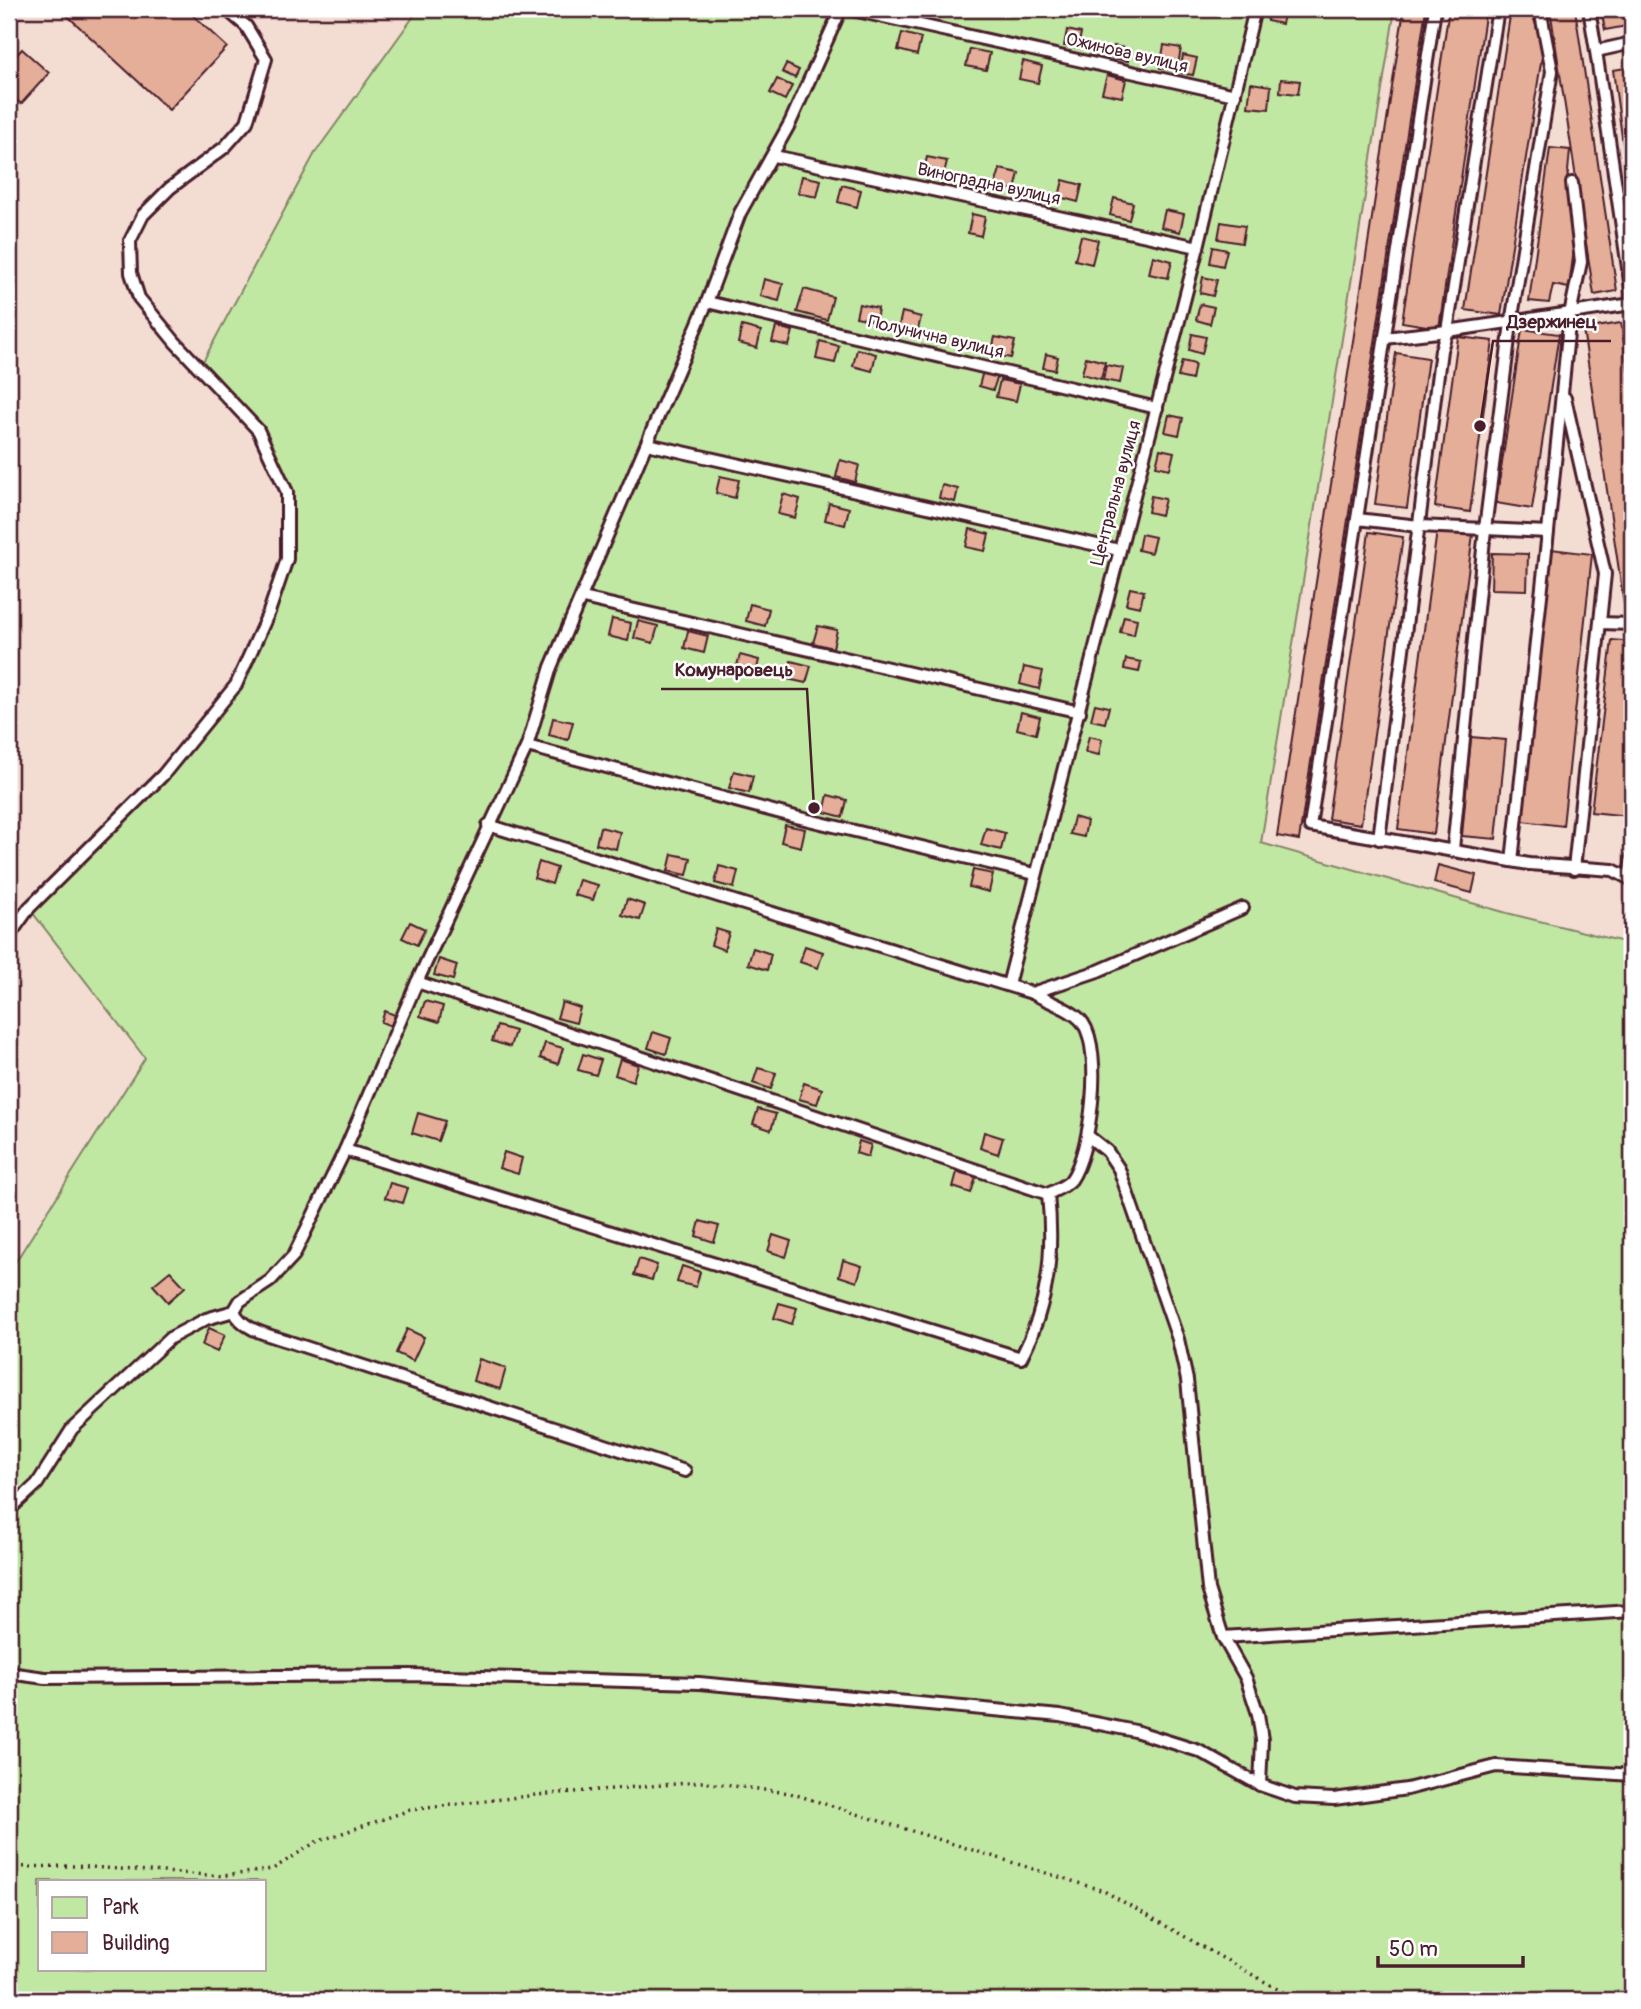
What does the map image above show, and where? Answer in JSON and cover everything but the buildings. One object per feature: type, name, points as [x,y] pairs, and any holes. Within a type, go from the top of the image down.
[{"type":"lane","points":[[9,936],[29,908],[163,775],[236,685],[269,612],[287,559],[288,492],[258,430],[175,342],[139,298],[131,273],[130,241],[143,215],[170,188],[225,148],[247,122],[259,89],[266,59],[246,26],[226,9]]},
{"type":"lane","points":[[9,1510],[37,1484],[72,1429],[170,1338],[205,1319],[234,1311],[240,1301],[270,1281],[294,1255],[345,1150],[417,982],[527,746],[551,667],[583,598],[707,302],[740,213],[774,156],[841,9]]},
{"type":"lane","name":"Ожинова вулиця","points":[[848,9],[1235,95]]},
{"type":"lane","name":"Центральна вулиця","points":[[1008,985],[1198,247],[1255,9]]},
{"type":"lane","points":[[1436,9],[1310,826],[1512,861],[1574,869],[1613,870],[1631,879],[1632,858]]},
{"type":"lane","points":[[1379,839],[1441,350],[1447,331],[1498,9]]},
{"type":"lane","points":[[1453,849],[1485,529],[1511,323],[1552,71],[1541,9]]},
{"type":"lane","points":[[1589,9],[1632,295]]},
{"type":"lane","points":[[1596,51],[1632,43]]},
{"type":"lane","name":"Виноградна вулиця","points":[[774,156],[1198,247]]},
{"type":"lane","points":[[1512,861],[1570,314],[1581,262],[1572,183]]},
{"type":"lane","name":"Полунична вулиця","points":[[707,302],[1157,408]]},
{"type":"lane","points":[[1385,338],[1511,323],[1632,304]]},
{"type":"lane","points":[[1562,388],[1605,574],[1574,869]]},
{"type":"lane","points":[[647,444],[1119,550]]},
{"type":"lane","points":[[1357,519],[1419,526],[1548,532]]},
{"type":"lane","points":[[583,598],[1080,712]]},
{"type":"lane","points":[[1600,624],[1632,624]]},
{"type":"lane","points":[[527,746],[796,817],[1035,874]]},
{"type":"lane","points":[[417,982],[1048,1194],[1069,1183],[1080,1164],[1088,1136],[1091,1040],[1082,1021],[1032,993],[1008,985],[488,825]]},
{"type":"lane","points":[[1032,993],[1098,971],[1242,908]]},
{"type":"lane","points":[[1088,1136],[1107,1151],[1119,1169],[1178,1339],[1187,1380],[1209,1590],[1223,1637],[1246,1678],[1258,1714],[1262,1740],[1260,1785]]},
{"type":"lane","points":[[345,1150],[1021,1358],[1038,1326],[1046,1289],[1052,1234],[1048,1194]]},
{"type":"lane","points":[[234,1311],[247,1326],[280,1338],[685,1471]]},
{"type":"lane","points":[[1223,1637],[1632,1611]]},
{"type":"lane","points":[[9,1674],[45,1678],[410,1675],[727,1686],[1060,1716],[1135,1731],[1199,1751],[1260,1785],[1294,1797],[1334,1799],[1407,1789],[1496,1766],[1632,1775]]},
{"type":"path","points":[[9,1867],[75,1866],[223,1877],[274,1869],[316,1842],[410,1810],[536,1794],[701,1782],[790,1793],[1104,1891],[1297,2000]]},
{"type":"shaded area","points":[[9,9],[419,9],[315,153],[258,430],[287,492],[287,559],[236,685],[163,775],[30,908],[146,1058],[9,1272]]},
{"type":"shaded area","points":[[1395,9],[1632,9],[1632,944],[1507,913],[1261,843]]},
{"type":"green space","points":[[419,9],[1395,9],[1261,843],[1507,913],[1632,944],[1632,2000],[9,2000],[9,1272],[145,1058],[29,908],[163,775],[236,685],[287,559],[287,492],[258,430],[200,367],[315,153]]},
{"type":"place","name":"Дзержинец","points":[[1480,426]]},
{"type":"place","name":"Комунаровець","points":[[814,808]]}]
